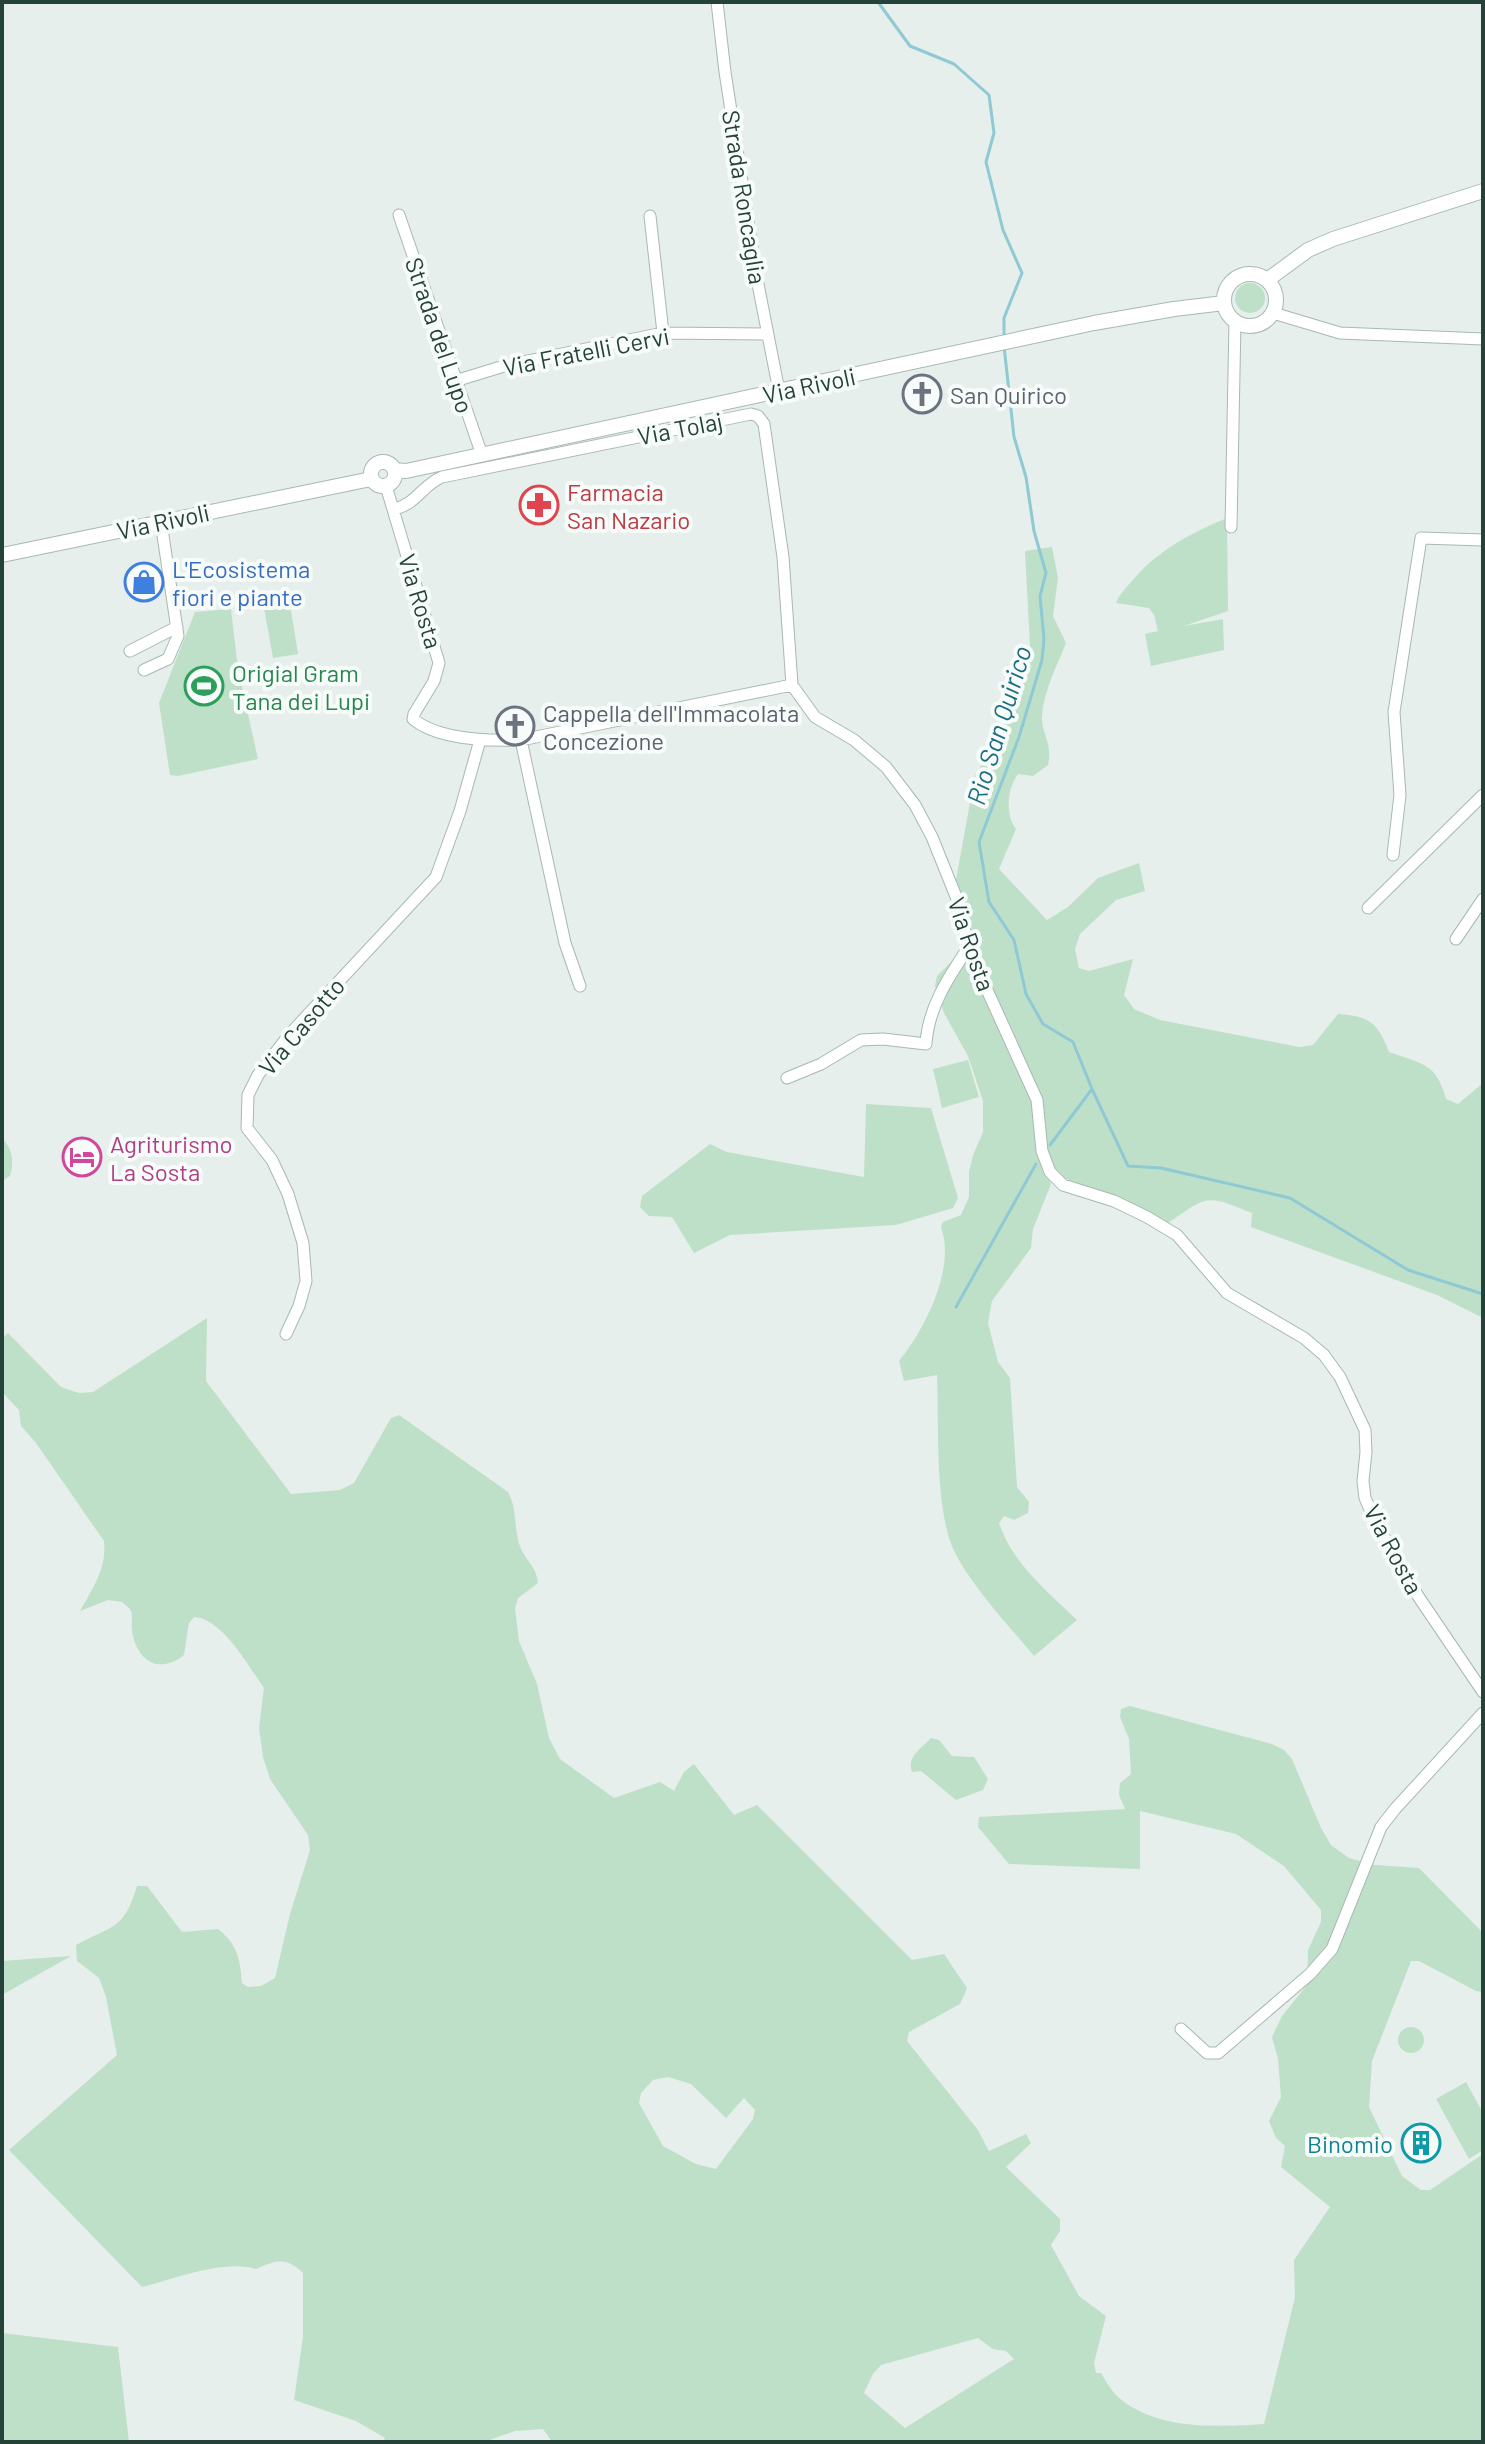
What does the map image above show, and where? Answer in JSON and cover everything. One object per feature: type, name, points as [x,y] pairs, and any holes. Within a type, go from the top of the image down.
[{"type":"street","name":"Strada Roncaglia","points":[[717,2],[725,72],[779,391]]},
{"type":"street","points":[[1267,280],[1308,250],[1333,239],[1483,191]]},
{"type":"street","name":"Strada del Lupo","points":[[399,215],[482,455]]},
{"type":"street","points":[[650,216],[663,333]]},
{"type":"street","points":[[1254,274],[1267,280],[1276,299],[1273,313],[1260,324],[1251,326],[1235,321],[1224,303],[1229,284],[1239,276],[1254,274]]},
{"type":"street","name":"Via Rivoli","points":[[2,555],[371,479],[371,470],[379,462],[391,464],[395,470],[406,471],[1160,311],[1224,303]]},
{"type":"street","points":[[1273,313],[1340,333],[1483,339]]},
{"type":"street","points":[[1231,527],[1235,321]]},
{"type":"street","name":"Via Fratelli Cervi","points":[[455,381],[504,366],[663,333],[767,334]]},
{"type":"street","name":"Via Tolaj","points":[[393,509],[411,504],[423,488],[442,477],[751,414],[758,416],[764,424],[783,557],[792,685]]},
{"type":"street","points":[[371,479],[377,485],[386,486],[393,482],[395,470]]},
{"type":"street","name":"Via Rosta","points":[[386,486],[439,663],[434,681],[413,719],[437,731],[480,740],[521,740],[792,685],[815,717],[854,740],[886,767],[915,805],[932,837],[961,909],[968,948],[1037,1100],[1042,1151],[1050,1172],[1063,1185],[1114,1201],[1177,1235],[1227,1293],[1304,1338],[1324,1355],[1340,1377],[1365,1430],[1363,1481],[1365,1498],[1375,1521],[1418,1596],[1483,1692]]},
{"type":"street","points":[[144,670],[168,659],[177,644],[161,522]]},
{"type":"street","points":[[1393,855],[1400,795],[1394,712],[1421,538],[1483,540]]},
{"type":"street","points":[[130,651],[177,627]]},
{"type":"street","name":"Via Casotto","points":[[286,1334],[306,1281],[303,1243],[288,1194],[272,1160],[247,1128],[248,1095],[258,1075],[289,1035],[436,877],[452,836],[480,740]]},
{"type":"street","points":[[521,740],[565,943],[580,986]]},
{"type":"street","points":[[1368,908],[1483,795]]},
{"type":"street","points":[[1456,939],[1483,899]]},
{"type":"street","points":[[787,1078],[821,1064],[861,1040],[926,1044],[927,1022],[931,1012],[968,948]]},
{"type":"street","points":[[1181,2029],[1207,2053],[1218,2053],[1310,1974],[1332,1949],[1381,1827],[1483,1713]]},
{"type":"green space","points":[[1250,283],[1261,287],[1265,298],[1261,309],[1250,313],[1239,309],[1235,298],[1239,287]]},
{"type":"green space","points":[[1227,518],[1228,611],[1184,626],[1223,619],[1224,650],[1151,666],[1145,634],[1158,631],[1154,615],[1149,608],[1116,603],[1117,600],[1141,571],[1163,552]]},
{"type":"green space","points":[[1052,547],[1058,578],[1053,616],[1066,643],[1043,706],[1048,765],[1033,776],[1018,774],[1014,780],[1009,809],[1016,829],[999,869],[1047,920],[1068,907],[1098,878],[1139,863],[1145,891],[1116,900],[1080,934],[1075,949],[1079,968],[1089,971],[1133,959],[1124,995],[1134,1009],[1160,1020],[1299,1047],[1313,1045],[1338,1014],[1358,1017],[1376,1028],[1389,1052],[1419,1062],[1432,1071],[1446,1099],[1458,1104],[1483,1083],[1483,1318],[1437,1295],[1251,1227],[1252,1213],[1225,1203],[1208,1200],[1168,1223],[1120,1199],[1064,1178],[1051,1169],[1040,1101],[973,950],[966,905],[956,880],[975,775],[996,744],[1025,670],[1030,646],[1025,551]]},
{"type":"green space","points":[[289,598],[298,654],[273,658],[263,602]]},
{"type":"green space","name":"Origial Gram Tana dei Lupi","points":[[231,609],[238,669],[258,759],[178,776],[170,775],[159,703],[195,612]]},
{"type":"green space","points":[[965,956],[1030,1095],[1041,1164],[1051,1184],[1033,1229],[1031,1248],[992,1301],[988,1323],[998,1362],[1010,1378],[1017,1487],[1029,1502],[1028,1513],[1014,1520],[1004,1516],[999,1523],[1021,1564],[1077,1620],[1034,1656],[988,1601],[956,1555],[942,1502],[937,1375],[904,1381],[899,1361],[919,1332],[935,1297],[944,1261],[945,1243],[941,1227],[943,1222],[961,1215],[969,1197],[969,1172],[983,1132],[983,1101],[968,1056],[944,1013],[935,986],[937,976],[955,958]]},
{"type":"green space","points":[[968,1060],[979,1097],[942,1108],[933,1069]]},
{"type":"green space","points":[[866,1104],[931,1108],[958,1198],[953,1208],[896,1225],[730,1235],[694,1253],[672,1217],[649,1216],[640,1207],[642,1196],[710,1144],[727,1152],[864,1177]]},
{"type":"green space","points":[[2,1139],[12,1161],[10,1176],[2,1181]]},
{"type":"green space","points":[[207,1318],[206,1381],[291,1494],[340,1490],[354,1483],[391,1418],[399,1415],[508,1492],[521,1549],[534,1569],[538,1583],[518,1598],[515,1609],[519,1641],[537,1684],[549,1738],[560,1759],[614,1798],[660,1782],[674,1791],[684,1772],[694,1764],[734,1815],[757,1805],[912,1960],[944,1954],[967,1988],[960,2004],[909,2032],[907,2041],[978,2130],[989,2151],[1026,2134],[1031,2143],[1006,2167],[1060,2219],[1060,2231],[1051,2245],[1079,2296],[1106,2316],[1094,2363],[1096,2373],[1101,2373],[1115,2394],[1130,2406],[1166,2421],[1206,2426],[1264,2424],[1295,2297],[1294,2260],[1330,2207],[1281,2167],[1285,2146],[1276,2138],[1269,2121],[1281,2097],[1278,2059],[1272,2037],[1282,2016],[1307,1985],[1308,1950],[1321,1922],[1321,1910],[1284,1866],[1236,1834],[1140,1811],[1140,1869],[1009,1864],[978,1827],[979,1817],[1125,1809],[1119,1795],[1120,1783],[1131,1774],[1129,1739],[1120,1717],[1121,1709],[1130,1706],[1272,1744],[1284,1750],[1292,1759],[1331,1845],[1349,1858],[1375,1865],[1419,1868],[1483,1933],[1483,1992],[1419,1961],[1411,1961],[1372,2061],[1369,2107],[1402,2176],[1421,2190],[1430,2190],[1483,2154],[1483,2442],[552,2442],[543,2429],[515,2431],[484,2442],[383,2442],[385,2438],[356,2421],[294,2400],[303,2337],[303,2273],[291,2264],[281,2261],[256,2269],[215,2268],[142,2287],[9,2150],[117,2055],[106,1997],[99,1978],[77,1961],[76,1945],[116,1924],[127,1911],[137,1886],[147,1886],[182,1932],[218,1929],[237,1953],[242,1983],[248,1987],[261,1986],[275,1978],[290,1914],[310,1850],[308,1835],[270,1779],[263,1757],[259,1728],[264,1688],[224,1634],[204,1619],[194,1617],[189,1623],[184,1655],[175,1661],[158,1664],[150,1662],[138,1650],[131,1611],[122,1602],[108,1600],[80,1611],[101,1569],[104,1541],[21,1426],[19,1410],[2,1392],[2,1339],[8,1333],[61,1387],[79,1393],[93,1392]],"holes":[[[668,2077],[691,2084],[726,2118],[744,2098],[755,2110],[753,2119],[716,2169],[696,2164],[663,2146],[639,2103],[641,2093],[653,2080]],[[978,2338],[993,2349],[1006,2351],[1014,2359],[905,2428],[864,2393],[881,2365]]]},
{"type":"green space","points":[[931,1738],[939,1740],[952,1756],[974,1757],[988,1779],[983,1790],[956,1800],[921,1771],[912,1772],[913,1757]]},
{"type":"green space","points":[[71,1956],[2,1995],[2,1961]]},
{"type":"green space","points":[[1411,2027],[1420,2031],[1424,2040],[1420,2049],[1411,2053],[1402,2049],[1398,2040],[1402,2031]]},
{"type":"green space","points":[[1466,2082],[1483,2113],[1483,2150],[1469,2159],[1436,2099]]},
{"type":"green space","points":[[2,2333],[118,2347],[129,2442],[2,2442]]},
{"type":"waterway","name":"Rio San Quirico","points":[[878,2],[910,46],[954,64],[989,95],[994,133],[986,162],[1003,230],[1022,273],[1004,318],[1004,338]]},
{"type":"waterway","name":"Rio San Quirico","points":[[1004,346],[1014,437],[1026,477],[1034,531],[1046,573],[1040,596],[1044,639],[1042,660],[1019,737],[979,842],[989,902],[1014,940],[1026,994],[1043,1024],[1073,1042],[1092,1089],[1050,1145]]},
{"type":"waterway","points":[[1092,1089],[1128,1166],[1161,1168],[1290,1198],[1408,1270],[1483,1294]]},
{"type":"waterway","name":"Rio San Quirico","points":[[956,1307],[1036,1164]]},
{"type":"place","name":"San Quirico","points":[[922,394]]},
{"type":"place","name":"Farmacia San Nazario","points":[[539,505]]},
{"type":"place","name":"L'Ecosistema fiori e piante","points":[[144,582]]},
{"type":"place","name":"Origial Gram Tana dei Lupi","points":[[204,686]]},
{"type":"place","name":"Cappella dell'Immacolata Concezione","points":[[515,726]]},
{"type":"place","name":"Agriturismo La Sosta","points":[[82,1157]]},
{"type":"place","name":"Binomio","points":[[1421,2143]]}]
